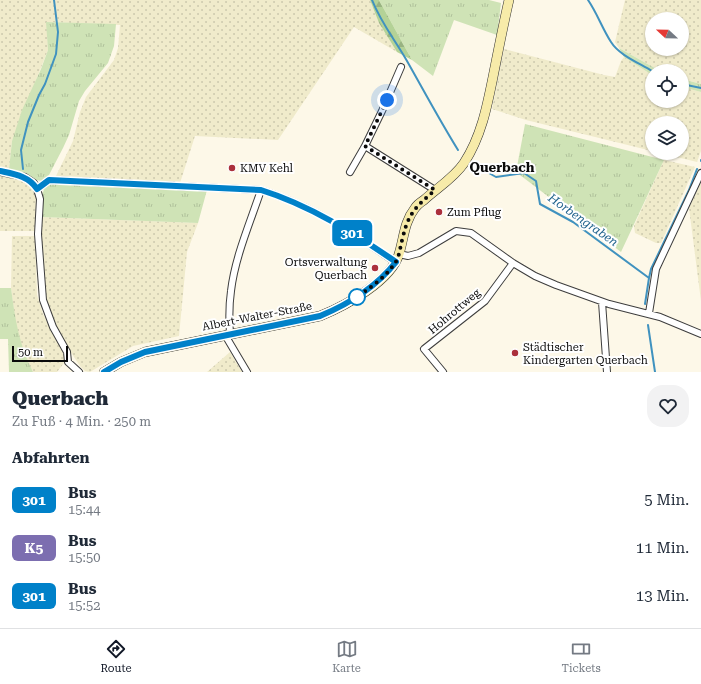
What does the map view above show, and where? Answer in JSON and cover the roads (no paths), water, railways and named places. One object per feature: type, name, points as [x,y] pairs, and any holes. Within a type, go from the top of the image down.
[{"type":"street","name":"Albert-Walter-Straße","points":[[104,372],[121,362],[145,352],[228,334],[312,319],[326,314],[355,298],[385,276],[397,258],[407,222],[415,208],[452,177],[464,164],[477,140],[486,112],[509,0]]},
{"type":"street","points":[[350,172],[365,146],[382,111],[401,67]]},
{"type":"street","points":[[365,146],[435,190]]},
{"type":"street","points":[[0,172],[25,177],[34,183],[37,189],[40,198],[38,234],[43,300],[53,327],[67,352],[68,362],[79,372]]},
{"type":"street","points":[[649,313],[656,269],[701,174]]},
{"type":"street","points":[[37,189],[49,180],[261,190],[278,195],[331,221],[367,243],[397,258],[419,254],[456,231],[471,233],[513,263],[535,276],[602,302],[649,313],[701,334]]},
{"type":"street","points":[[247,372],[228,334],[231,290],[238,260],[261,190]]},
{"type":"street","name":"Hohrottweg","points":[[443,372],[424,349],[485,301],[513,263]]},
{"type":"street","points":[[602,302],[607,372]]},
{"type":"waterway","points":[[23,169],[21,150],[28,122],[45,84],[56,54],[58,32],[54,0]]},
{"type":"waterway","name":"Horbengraben","points":[[372,0],[384,24],[458,150]]},
{"type":"waterway","points":[[588,0],[615,47],[624,55],[645,67]]},
{"type":"waterway","points":[[689,85],[701,88]]},
{"type":"waterway","name":"Horbengraben","points":[[471,163],[496,177],[524,173],[536,181],[540,204],[573,222],[649,278],[645,304]]},
{"type":"waterway","points":[[649,278],[651,269],[689,190],[697,169]]},
{"type":"waterway","name":"Horbengraben","points":[[648,325],[655,372]]},
{"type":"place","name":"KMV Kehl","points":[[232,168]]},
{"type":"place","name":"Zum Pflug","points":[[439,212]]},
{"type":"place","name":"Ortsverwaltung Querbach","points":[[375,268]]},
{"type":"place","name":"Städtischer Kindergarten Querbach","points":[[515,353]]},
{"type":"district","name":"Querbach","points":[[502,167]]}]
